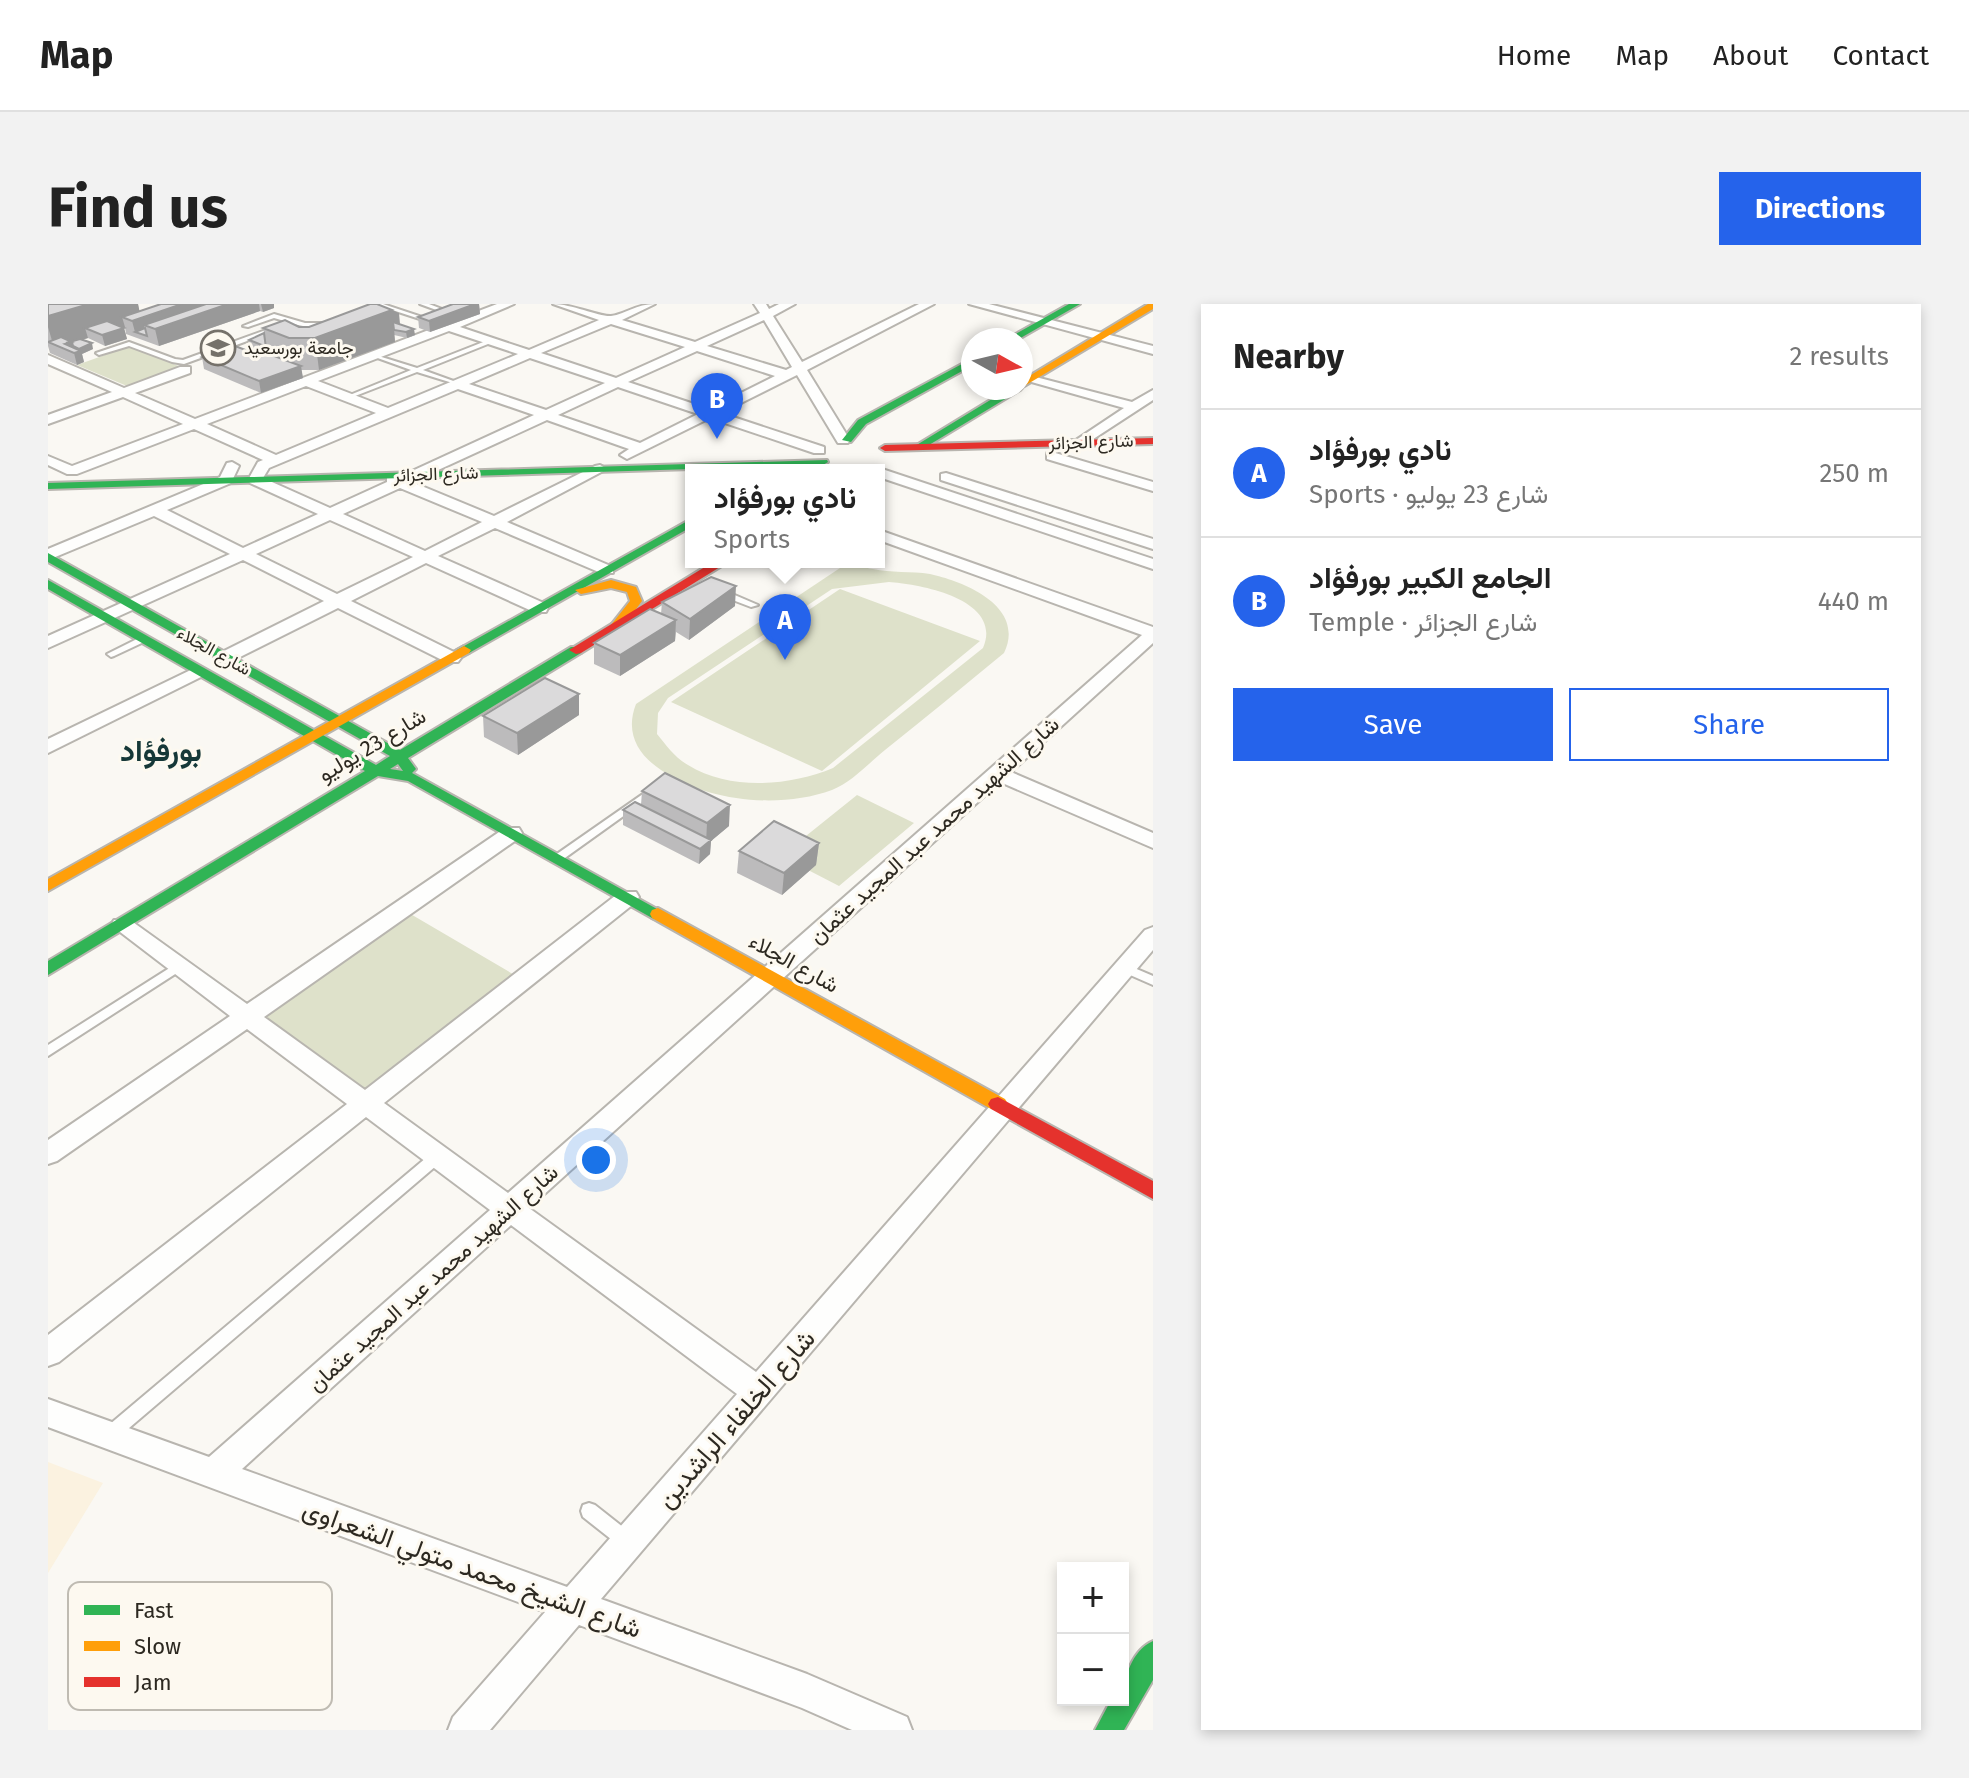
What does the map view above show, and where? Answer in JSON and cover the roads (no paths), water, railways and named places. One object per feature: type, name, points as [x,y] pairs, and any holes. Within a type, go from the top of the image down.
[{"type":"street","points":[[48,460],[72,471],[508,304]]},
{"type":"street","points":[[559,304],[695,346],[793,371]]},
{"type":"street","points":[[265,468],[648,304]]},
{"type":"street","points":[[48,643],[331,513],[399,478],[448,460],[633,375],[763,309],[789,304]]},
{"type":"street","points":[[457,384],[546,415],[634,451],[928,304]]},
{"type":"street","points":[[975,304],[1050,318],[1107,333],[1153,350]]},
{"type":"street","points":[[1015,304],[1050,318]]},
{"type":"street","points":[[1032,328],[1076,304]]},
{"type":"street","points":[[1033,378],[1153,305]]},
{"type":"street","points":[[763,309],[830,450]]},
{"type":"street","points":[[457,321],[491,341],[709,414],[830,450],[872,442],[886,462],[1070,536],[1153,564]]},
{"type":"street","points":[[457,321],[547,346],[726,405],[830,450]]},
{"type":"street","points":[[1107,333],[1153,339]]},
{"type":"street","points":[[48,359],[195,424],[331,513],[540,608]]},
{"type":"street","points":[[48,374],[68,368]]},
{"type":"street","points":[[830,450],[862,422],[961,368]]},
{"type":"street","points":[[52,416],[185,370]]},
{"type":"street","points":[[306,381],[389,413]]},
{"type":"street","points":[[1033,386],[1135,407]]},
{"type":"street","points":[[1081,443],[1153,394]]},
{"type":"street","points":[[918,447],[997,400]]},
{"type":"street","name":"شارع الجزائر","points":[[886,462],[918,447],[1153,441]]},
{"type":"street","name":"شارع الجزائر","points":[[48,486],[265,468],[634,451],[830,450]]},
{"type":"street","name":"شارع الجزائر","points":[[795,464],[830,450]]},
{"type":"street","name":"شارع الجزائر","points":[[886,462],[1153,453]]},
{"type":"street","points":[[1052,456],[1153,487]]},
{"type":"street","points":[[886,462],[1153,544]]},
{"type":"street","name":"شارع الجزائر","points":[[265,468],[399,478],[685,468]]},
{"type":"street","points":[[226,657],[600,469]]},
{"type":"street","name":"شارع الجزائر","points":[[48,471],[229,473]]},
{"type":"street","points":[[48,556],[155,510],[229,473]]},
{"type":"street","points":[[399,478],[607,570]]},
{"type":"street","points":[[155,510],[452,658]]},
{"type":"street","points":[[1070,536],[1087,522]]},
{"type":"street","name":"شارع 23 يوليو","points":[[51,880],[314,736],[685,525]]},
{"type":"street","points":[[885,537],[1153,634]]},
{"type":"street","name":"شارع الجلاء","points":[[48,556],[400,756]]},
{"type":"street","name":"شارع 23 يوليو","points":[[48,969],[712,568]]},
{"type":"street","name":"شارع الجلاء","points":[[48,584],[376,771],[412,777],[1153,1191]]},
{"type":"street","points":[[564,594],[611,584],[632,590],[636,593],[636,601],[617,625]]},
{"type":"street","name":"شارع الشهيد محمد عبد المجيد عثمان","points":[[213,1474],[1153,634]]},
{"type":"street","points":[[48,747],[199,671]]},
{"type":"street","points":[[400,756],[412,777]]},
{"type":"street","points":[[997,773],[1153,841]]},
{"type":"street","points":[[48,1154],[512,833]]},
{"type":"street","points":[[48,1353],[628,897]]},
{"type":"street","points":[[122,925],[759,1392]]},
{"type":"street","name":"شارع الخلفاء الراشدين","points":[[466,1730],[1153,935]]},
{"type":"street","name":"شارع الشيخ محمد متولي الشعراوى","points":[[48,1413],[807,1692],[894,1730]]},
{"type":"street","points":[[1109,1730],[1153,1654]]},
{"type":"lane","points":[[389,308],[400,304]]},
{"type":"lane","points":[[423,304],[457,321]]},
{"type":"lane","points":[[435,308],[446,304]]},
{"type":"lane","points":[[365,311],[379,305],[435,322]]},
{"type":"lane","points":[[246,326],[274,316],[312,326],[333,323]]},
{"type":"lane","points":[[99,353],[129,344],[180,362],[293,322]]},
{"type":"lane","points":[[348,397],[491,341]]},
{"type":"lane","points":[[226,346],[238,351]]},
{"type":"lane","points":[[374,355],[457,384]]},
{"type":"lane","points":[[692,580],[754,605]]},
{"type":"lane","points":[[111,654],[143,639]]},
{"type":"lane","points":[[558,858],[656,788]]},
{"type":"lane","points":[[48,1051],[179,966]]},
{"type":"lane","points":[[1125,968],[1153,981]]},
{"type":"lane","points":[[109,1435],[438,1156]]},
{"type":"lane","points":[[589,1511],[628,1543]]},
{"type":"place","name":"جامعة بورسعيد","points":[[218,348]]},
{"type":"place","name":"الجامع الكبير بورفؤاد","points":[[717,439]]},
{"type":"place","name":"نادي بورفؤاد","points":[[785,660]]},
{"type":"district","name":"بورفؤاد","points":[[161,751]]}]
